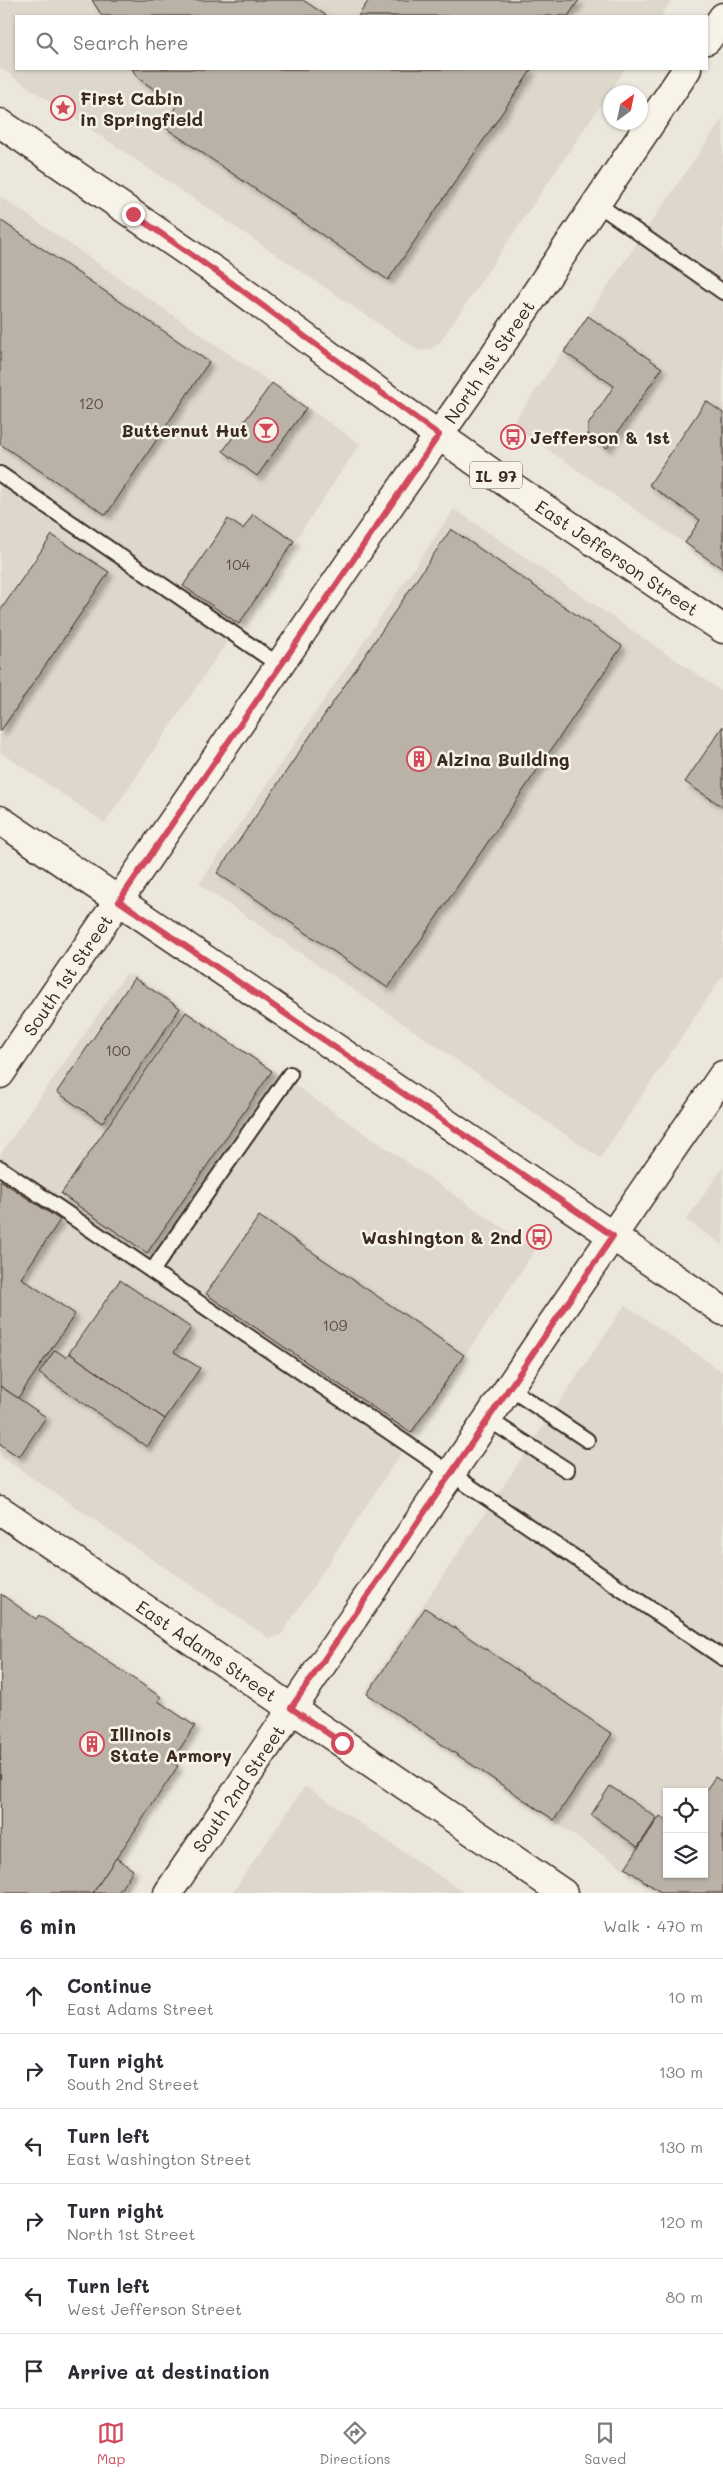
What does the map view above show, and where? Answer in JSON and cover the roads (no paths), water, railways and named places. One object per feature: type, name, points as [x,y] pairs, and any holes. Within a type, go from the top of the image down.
[{"type":"street","points":[[708,39],[723,17]]},
{"type":"street","name":"North 1st Street","points":[[119,901],[279,665],[439,435],[686,70]]},
{"type":"street","name":"IL 97","points":[[0,123],[225,278],[439,435]]},
{"type":"street","name":"East Jefferson Street","points":[[439,435],[723,629]]},
{"type":"street","points":[[0,820],[723,1311]]},
{"type":"street","name":"South 1st Street","points":[[0,1074],[119,901]]},
{"type":"street","name":"South 2nd Street","points":[[168,1893],[291,1708],[723,1075]]},
{"type":"street","name":"East Adams Street","points":[[0,1510],[563,1893]]},
{"type":"lane","points":[[596,204],[723,292]]},
{"type":"lane","points":[[0,474],[279,665]]},
{"type":"lane","points":[[152,1271],[290,1074]]},
{"type":"lane","points":[[0,1168],[450,1475],[723,1658]]},
{"type":"lane","points":[[509,1388],[588,1440]]},
{"type":"lane","points":[[488,1419],[567,1470]]},
{"type":"place","name":"First Cabin in Springfield","points":[[63,108]]},
{"type":"place","name":"Butternut Hut","points":[[266,430]]},
{"type":"place","name":"Jefferson & 1st","points":[[513,437]]},
{"type":"place","name":"Alzina Building","points":[[419,759]]},
{"type":"place","name":"Washington & 2nd","points":[[539,1237]]},
{"type":"place","name":"Illinois State Armory","points":[[92,1744]]}]
